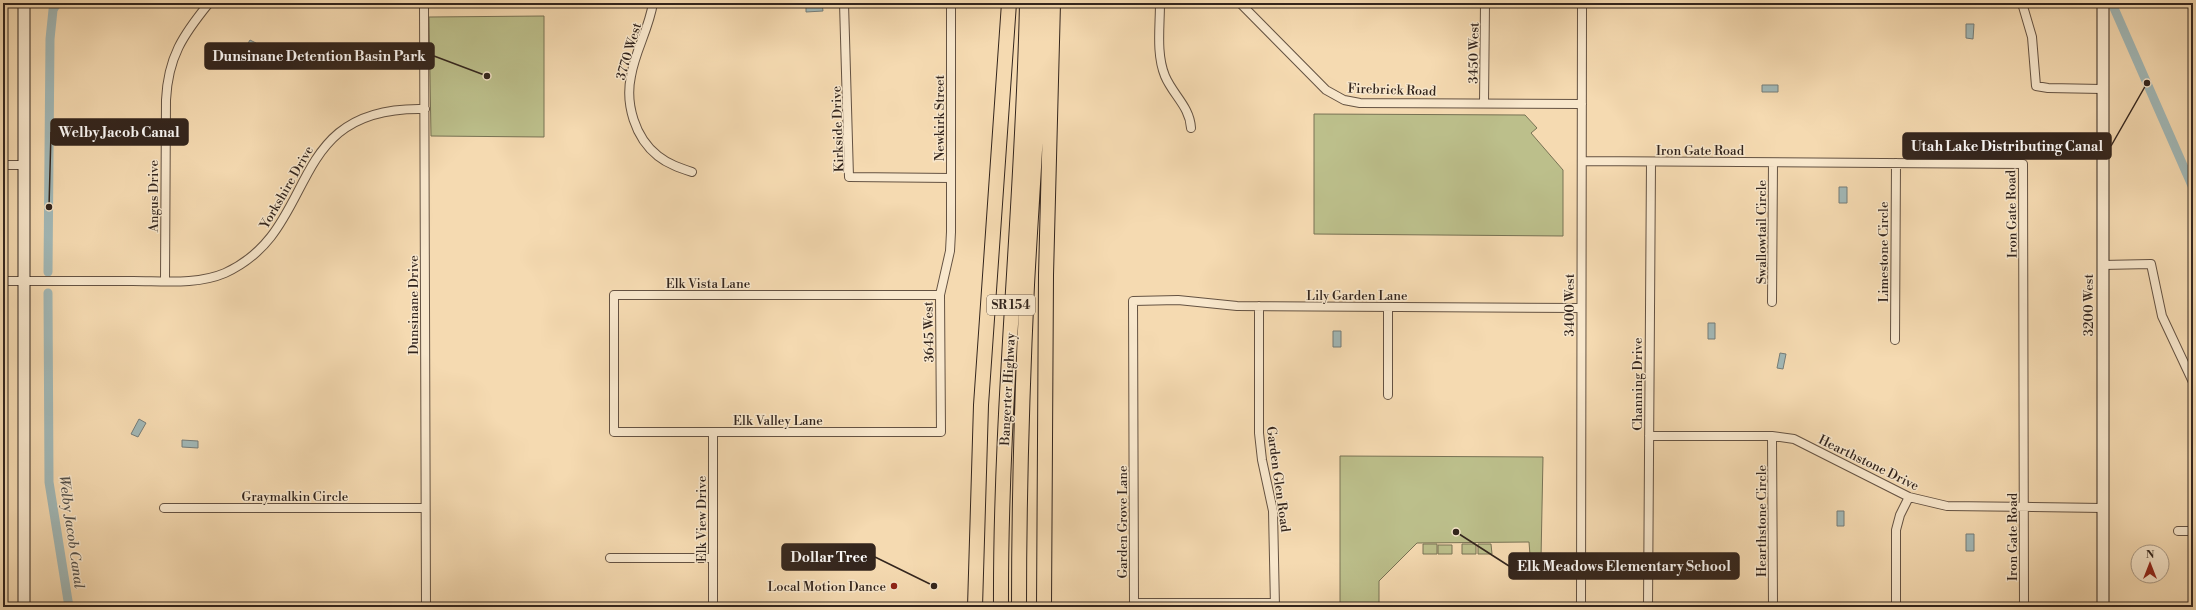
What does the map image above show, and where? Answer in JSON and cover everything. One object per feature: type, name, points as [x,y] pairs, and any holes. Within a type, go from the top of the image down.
[{"type":"highway","points":[[976,607],[980,420],[1009,3]]},
{"type":"highway","name":"Bangerter Highway","points":[[1001,607],[1005,419],[1021,151],[1027,3]]},
{"type":"highway","name":"Bangerter Highway","points":[[1019,607],[1021,461],[1027,286],[1036,129],[1040,3]]},
{"type":"highway","points":[[1044,607],[1046,276],[1053,3]]},
{"type":"street","points":[[24,3],[24,607]]},
{"type":"street","name":"Angus Drive","points":[[165,281],[166,100],[168,76],[175,52],[181,40],[209,3]]},
{"type":"street","name":"Dunsinane Drive","points":[[424,3],[426,607]]},
{"type":"street","name":"3770 West","points":[[653,3],[648,28],[631,75],[629,90],[633,118],[642,138],[658,156],[692,172]]},
{"type":"street","name":"Kirkside Drive","points":[[844,3],[849,177],[951,178]]},
{"type":"street","name":"Newkirk Street","points":[[951,3],[952,232]]},
{"type":"street","points":[[1160,3],[1160,54],[1163,69],[1172,91],[1187,111],[1191,128]]},
{"type":"street","name":"Firebrick Road","points":[[1240,3],[1326,90],[1337,98],[1360,103],[1582,104]]},
{"type":"street","name":"3450 West","points":[[1484,103],[1485,3]]},
{"type":"street","name":"3400 West","points":[[1582,3],[1582,607]]},
{"type":"street","points":[[2022,3],[2032,37],[2036,86],[2048,88],[2102,89]]},
{"type":"street","name":"3200 West","points":[[2103,3],[2103,607]]},
{"type":"street","name":"Yorkshire Drive","points":[[3,281],[165,281],[206,278],[224,273],[255,255],[275,232],[319,153],[344,129],[380,113],[424,109]]},
{"type":"street","name":"Iron Gate Road","points":[[1582,161],[2024,164],[2024,607]]},
{"type":"street","name":"Channing Drive","points":[[1648,607],[1651,162]]},
{"type":"street","name":"Swallowtail Circle","points":[[1772,302],[1773,163]]},
{"type":"street","name":"Limestone Circle","points":[[1895,340],[1896,163]]},
{"type":"street","points":[[3,165],[24,165]]},
{"type":"street","name":"3645 West","points":[[941,432],[940,295],[950,251],[952,232]]},
{"type":"street","points":[[2102,265],[2151,264],[2162,316],[2193,382]]},
{"type":"street","name":"Elk Vista Lane","points":[[614,432],[614,295],[940,295]]},
{"type":"street","name":"Lily Garden Lane","points":[[1133,301],[1178,300],[1217,305],[1259,306],[1581,308]]},
{"type":"street","name":"Garden Grove Lane","points":[[1133,301],[1134,603],[1275,605]]},
{"type":"street","name":"Garden Glen Road","points":[[1259,306],[1259,433],[1262,460],[1274,511],[1275,605]]},
{"type":"street","points":[[1388,307],[1388,395]]},
{"type":"street","name":"Elk Valley Lane","points":[[614,432],[941,432]]},
{"type":"street","name":"Elk View Drive","points":[[713,432],[713,607]]},
{"type":"street","name":"Hearthstone Drive","points":[[1649,436],[1772,436],[1794,439],[1909,497],[1959,508],[2103,508]]},
{"type":"street","name":"Hearthstone Circle","points":[[1772,436],[1773,607]]},
{"type":"street","points":[[1896,607],[1896,530],[1900,515],[1909,497]]},
{"type":"street","name":"Graymalkin Circle","points":[[164,508],[425,508]]},
{"type":"street","points":[[2178,531],[2193,531]]},
{"type":"street","points":[[610,558],[712,558]]},
{"type":"green space","points":[[544,16],[544,137],[431,136],[429,17]]},
{"type":"green space","points":[[1314,114],[1525,115],[1537,128],[1531,133],[1563,170],[1563,236],[1314,234]]},
{"type":"green space","points":[[1340,456],[1543,457],[1541,559],[1534,559],[1533,555],[1530,555],[1529,542],[1417,543],[1379,581],[1379,607],[1340,607]]},
{"type":"green space","points":[[1423,544],[1437,544],[1437,554],[1423,554]]},
{"type":"green space","points":[[1462,544],[1476,544],[1476,554],[1462,554]]},
{"type":"green space","points":[[1478,544],[1491,544],[1492,554],[1478,554]]},
{"type":"green space","points":[[1438,545],[1452,545],[1452,554],[1438,554]]},
{"type":"water","points":[[822,3],[823,11],[806,12],[806,5]]},
{"type":"water","points":[[1966,24],[1974,24],[1973,39],[1966,38]]},
{"type":"water","points":[[250,40],[256,43],[245,62],[239,58]]},
{"type":"water","points":[[1762,85],[1778,85],[1778,92],[1762,92]]},
{"type":"water","points":[[1839,187],[1847,187],[1847,203],[1839,203]]},
{"type":"water","points":[[1708,323],[1715,323],[1715,339],[1708,339]]},
{"type":"water","points":[[1333,331],[1341,331],[1341,347],[1333,347]]},
{"type":"water","points":[[1780,353],[1786,354],[1783,369],[1777,368]]},
{"type":"water","points":[[139,419],[146,423],[138,437],[131,434]]},
{"type":"water","points":[[182,440],[198,441],[198,448],[182,447]]},
{"type":"water","points":[[1837,511],[1844,511],[1844,526],[1837,526]]},
{"type":"water","points":[[1966,534],[1974,534],[1974,551],[1966,551]]},
{"type":"waterway","name":"Welby Jacob Canal","points":[[48,272],[50,39],[53,10],[57,3]]},
{"type":"waterway","points":[[2114,8],[2193,188]]},
{"type":"waterway","name":"Welby Jacob Canal","points":[[48,293],[49,482],[69,607]]},
{"type":"place","name":"Dunsinane Detention Basin Park","points":[[487,76]]},
{"type":"place","name":"Utah Lake Distributing Canal","points":[[2147,83]]},
{"type":"place","name":"Welby Jacob Canal","points":[[49,207]]},
{"type":"place","name":"Elk Meadows Elementary School","points":[[1456,532]]},
{"type":"place","name":"Local Motion Dance","points":[[894,586]]},
{"type":"place","name":"Dollar Tree","points":[[934,586]]}]
